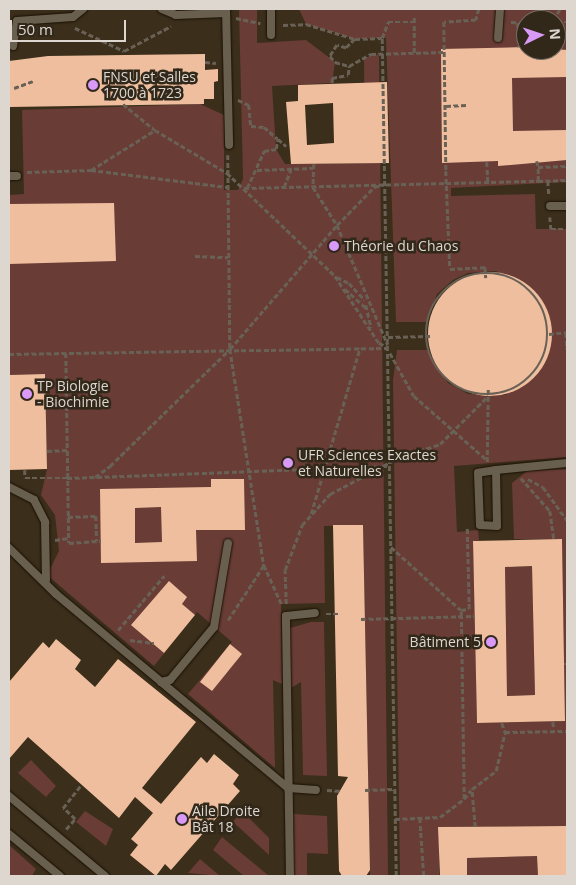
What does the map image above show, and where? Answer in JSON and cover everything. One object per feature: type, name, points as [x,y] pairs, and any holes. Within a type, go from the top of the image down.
[{"type":"lane","points":[[13,46],[17,21],[73,17],[83,9]]},
{"type":"lane","points":[[162,9],[176,15],[226,11],[229,145]]},
{"type":"lane","points":[[271,35],[272,9]]},
{"type":"lane","points":[[498,38],[500,9]]},
{"type":"lane","points":[[550,206],[567,206]]},
{"type":"lane","points":[[496,470],[497,526],[480,525],[478,473],[496,470],[567,463]]},
{"type":"lane","points":[[9,487],[34,500],[49,541],[44,569],[47,582]]},
{"type":"lane","points":[[161,682],[170,680],[214,627],[228,543]]},
{"type":"lane","points":[[9,548],[161,682],[288,788],[316,790]]},
{"type":"lane","points":[[290,876],[286,616],[315,613]]},
{"type":"lane","points":[[9,796],[104,876]]},
{"type":"lane","points":[[9,834],[60,876]]},
{"type":"path","points":[[479,9],[476,20],[444,22],[447,183],[450,269],[485,267],[486,278]]},
{"type":"path","points":[[226,11],[240,20],[270,24],[306,24],[355,39],[382,38]]},
{"type":"path","points":[[124,51],[192,15]]},
{"type":"path","points":[[414,16],[414,53]]},
{"type":"path","points":[[56,18],[124,51]]},
{"type":"path","points":[[396,876],[389,348],[382,38],[388,22],[413,22]]},
{"type":"path","points":[[355,39],[346,48],[337,45],[330,56],[335,62],[349,66],[383,54],[445,52]]},
{"type":"path","points":[[124,51],[125,55]]},
{"type":"path","points":[[332,83],[332,78],[348,75],[349,66]]},
{"type":"path","points":[[14,88],[33,81]]},
{"type":"path","points":[[228,96],[249,105],[251,126],[264,127],[286,146]]},
{"type":"path","points":[[123,104],[155,130],[227,173],[311,255],[336,276],[350,283],[366,301],[371,329]]},
{"type":"path","points":[[446,106],[466,105]]},
{"type":"path","points":[[91,170],[155,130]]},
{"type":"path","points":[[247,188],[258,170],[264,151],[276,149],[278,139]]},
{"type":"path","points":[[228,155],[230,349],[252,471],[264,565],[286,616]]},
{"type":"path","points":[[537,161],[538,181]]},
{"type":"path","points":[[487,162],[488,184]]},
{"type":"path","points":[[314,164],[313,187],[337,225],[366,301],[389,348],[393,365],[414,396],[496,470]]},
{"type":"path","points":[[538,167],[567,166]]},
{"type":"path","points":[[258,170],[314,168]]},
{"type":"path","points":[[284,187],[291,169]]},
{"type":"path","points":[[14,175],[91,170],[227,187]]},
{"type":"path","points":[[242,188],[385,184],[488,184],[567,180]]},
{"type":"path","points":[[95,477],[230,349],[337,225],[374,187],[385,184]]},
{"type":"path","points":[[195,256],[228,257]]},
{"type":"path","points":[[486,272],[513,278],[536,296],[546,316],[548,334],[537,371],[515,388],[488,396],[464,390],[440,374],[433,364],[427,322],[439,295],[469,274],[486,272]]},
{"type":"path","points":[[336,276],[379,343],[389,348]]},
{"type":"path","points":[[343,288],[360,298],[367,310]]},
{"type":"path","points":[[548,334],[567,332],[567,349]]},
{"type":"path","points":[[388,337],[429,336]]},
{"type":"path","points":[[311,515],[322,468],[360,348]]},
{"type":"path","points":[[9,354],[230,349],[389,348]]},
{"type":"path","points":[[66,353],[69,543],[101,541]]},
{"type":"path","points":[[487,468],[488,389]]},
{"type":"path","points":[[286,616],[285,570],[302,524],[330,494],[390,466],[398,458],[440,444],[455,434],[488,396]]},
{"type":"path","points":[[47,451],[67,450]]},
{"type":"path","points":[[25,470],[25,478],[67,478],[390,466]]},
{"type":"path","points":[[554,539],[550,511],[518,474],[543,487],[567,520]]},
{"type":"path","points":[[68,517],[96,516],[97,541]]},
{"type":"path","points":[[461,610],[469,609],[467,520]]},
{"type":"path","points":[[49,541],[69,538]]},
{"type":"path","points":[[391,547],[461,610],[464,799]]},
{"type":"path","points":[[214,627],[220,632],[264,565]]},
{"type":"path","points":[[110,638],[164,576]]},
{"type":"path","points":[[362,619],[475,616]]},
{"type":"path","points":[[110,638],[154,643]]},
{"type":"path","points":[[553,722],[554,729]]},
{"type":"path","points":[[395,819],[440,817],[464,799],[472,789],[496,772],[504,732],[502,723]]},
{"type":"path","points":[[504,732],[554,729],[567,731]]},
{"type":"path","points":[[63,808],[82,785]]},
{"type":"path","points":[[365,790],[396,788]]},
{"type":"path","points":[[472,789],[476,827]]},
{"type":"path","points":[[420,818],[424,876]]},
{"type":"shaded area","name":"UFR Sciences Exactes et Naturelles","points":[[9,9],[567,9],[567,876],[9,876]]},
{"type":"shaded area","points":[[239,9],[257,9],[257,43],[306,40],[335,62],[332,83],[272,86],[276,149],[285,164],[365,163],[364,58],[379,54],[388,876],[370,876],[363,525],[324,526],[325,603],[281,604],[282,684],[273,680],[275,768],[188,694],[232,642],[197,612],[154,666],[47,575],[59,551],[55,515],[41,495],[47,469],[45,374],[9,375],[9,195],[24,194],[22,110],[200,104],[224,115],[224,190],[238,190],[243,179]]},
{"type":"shaded area","points":[[299,9],[567,9],[567,182],[451,188],[451,196],[535,194],[536,229],[567,229],[567,457],[454,466],[457,532],[478,530],[479,540],[473,541],[477,723],[565,721],[562,540],[514,539],[512,483],[527,471],[567,469],[567,826],[439,827],[439,876],[400,876],[393,380],[397,350],[428,350],[448,383],[468,394],[505,395],[540,370],[550,345],[550,321],[530,287],[496,271],[468,273],[453,280],[437,294],[427,322],[396,322],[386,38],[355,39],[306,24]]},
{"type":"shaded area","points":[[532,566],[535,695],[507,696],[505,567]]},
{"type":"shaded area","points":[[311,622],[324,622],[327,776],[303,775],[301,682],[291,688],[290,628]]},
{"type":"shaded area","points":[[31,760],[56,786],[46,797],[18,773]]},
{"type":"shaded area","points":[[85,811],[113,829],[106,846],[76,822]]},
{"type":"shaded area","points":[[242,811],[269,838],[269,855],[233,822]]},
{"type":"shaded area","points":[[293,814],[327,816],[328,854],[307,853],[307,876],[294,876]]},
{"type":"shaded area","points":[[222,837],[269,876],[244,876],[213,850]]},
{"type":"shaded area","points":[[9,845],[36,869],[32,876],[9,876]]},
{"type":"shaded area","points":[[537,856],[538,876],[467,876],[467,858]]},
{"type":"shaded area","points":[[200,859],[220,876],[188,873]]},
{"type":"building","points":[[516,47],[516,60],[566,60],[567,50],[567,77],[512,78],[513,131],[567,130],[567,160],[498,166],[498,161],[442,163],[441,49]]},
{"type":"building","points":[[205,54],[205,70],[218,69],[218,81],[214,82],[214,99],[204,99],[204,104],[9,107],[9,61],[48,56]]},
{"type":"building","points":[[387,82],[389,163],[291,164],[286,102],[298,101],[298,85]],"holes":[[[333,103],[334,143],[307,145],[305,105]]]},
{"type":"building","points":[[114,203],[116,261],[9,264],[9,204]]},
{"type":"building","points":[[490,272],[514,276],[534,290],[548,310],[552,334],[548,358],[534,378],[514,392],[490,396],[466,392],[446,378],[432,358],[428,334],[432,310],[446,290],[466,276]]},
{"type":"building","points":[[45,374],[47,469],[9,470],[9,375]]},
{"type":"building","points":[[211,479],[244,479],[245,530],[196,530],[197,561],[101,563],[100,489],[211,487]],"holes":[[[161,507],[162,542],[135,543],[135,508]]]},
{"type":"building","points":[[333,525],[363,525],[370,870],[366,876],[342,876],[339,871],[337,796],[348,777],[338,776]]},
{"type":"building","name":"Bâtiment 5","points":[[562,539],[565,721],[477,723],[473,541]],"holes":[[[532,566],[535,695],[507,696],[505,567]]]},
{"type":"building","points":[[169,581],[187,597],[182,604],[195,615],[164,653],[131,625]]},
{"type":"building","points":[[56,639],[81,660],[75,669],[95,687],[118,659],[196,722],[142,788],[161,804],[201,757],[207,763],[214,754],[239,775],[233,784],[240,791],[171,870],[165,864],[156,876],[130,855],[138,845],[131,839],[153,813],[135,797],[119,818],[28,737],[9,759],[9,682],[43,642],[49,648]]},
{"type":"building","points":[[230,644],[242,654],[212,691],[200,682]]},
{"type":"building","points":[[567,826],[567,876],[538,876],[537,856],[467,858],[467,876],[440,876],[438,827]]},
{"type":"place","name":"FNSU et Salles 1700 à 1723","points":[[93,85]]},
{"type":"place","name":"Théorie du Chaos","points":[[334,246]]},
{"type":"place","name":"TP Biologie - Biochimie","points":[[27,394]]},
{"type":"place","name":"UFR Sciences Exactes et Naturelles","points":[[288,463]]},
{"type":"place","name":"Bâtiment 5","points":[[491,642]]},
{"type":"place","name":"Aile Droite Bât 18","points":[[182,819]]}]
